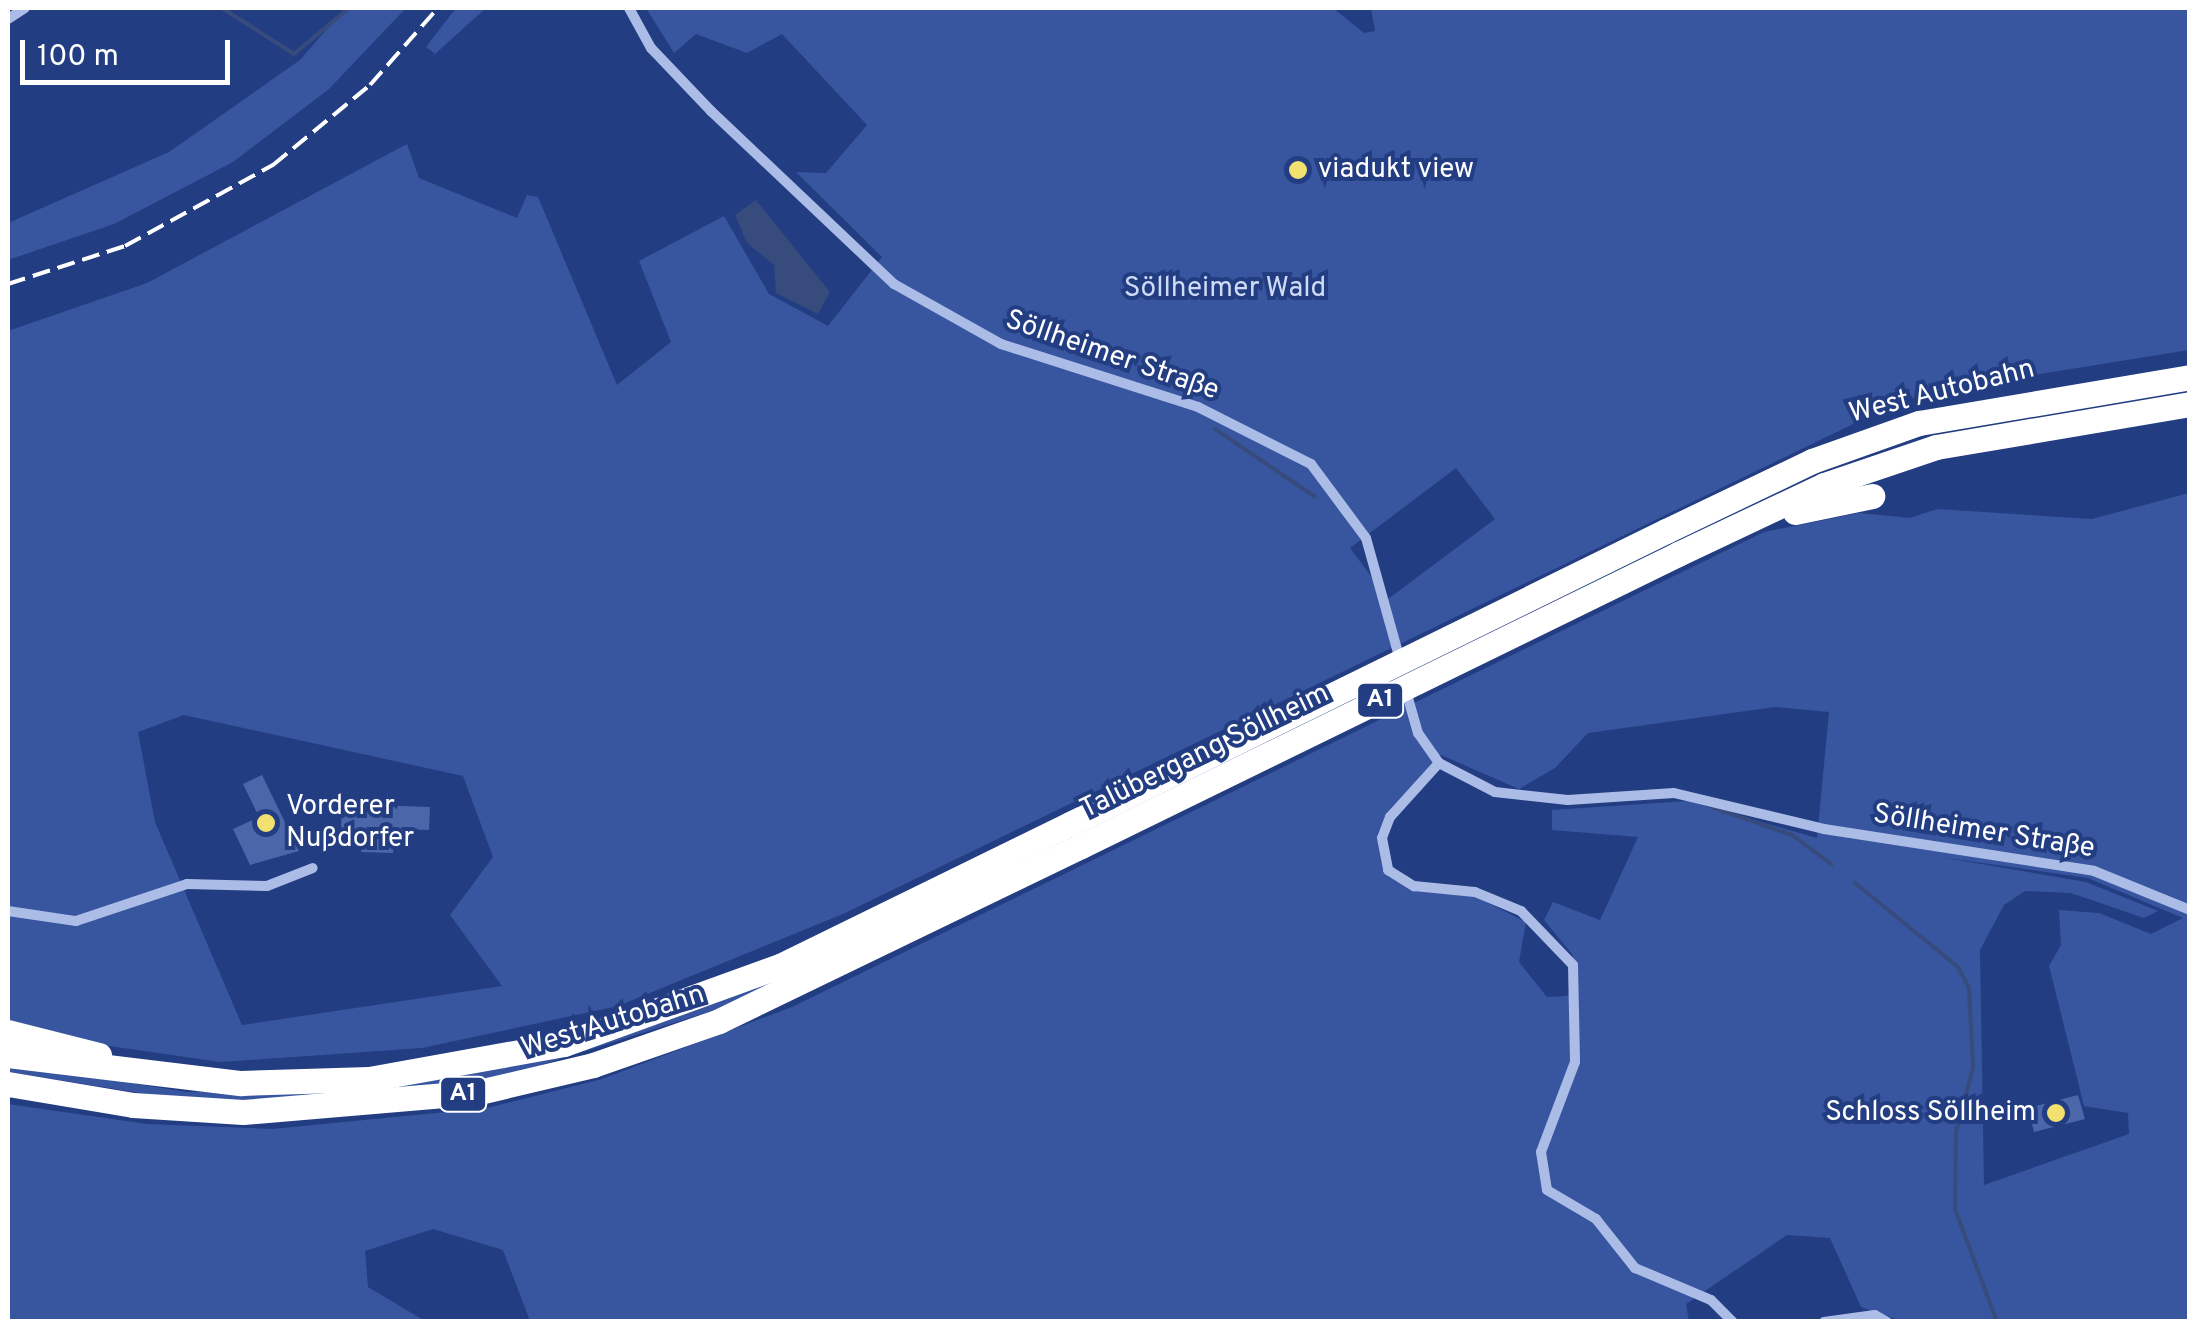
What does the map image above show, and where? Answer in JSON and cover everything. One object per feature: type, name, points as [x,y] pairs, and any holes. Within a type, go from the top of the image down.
[{"type":"highway","name":"West Autobahn","points":[[1672,542],[1812,461],[1919,423],[2066,392],[2190,377]]},
{"type":"highway","name":"West Autobahn","points":[[1672,542],[1738,526],[1936,447],[2190,404]]},
{"type":"highway","points":[[1738,526],[1872,496]]},
{"type":"highway","name":"Talübergang Söllheim","points":[[1075,835],[1672,542]]},
{"type":"highway","name":"West Autobahn","points":[[8,1054],[144,1077],[369,1079],[564,1044],[780,966],[1075,835]]},
{"type":"highway","name":"West Autobahn","points":[[8,1084],[133,1105],[243,1112],[480,1092],[593,1065],[719,1021],[1075,835]]},
{"type":"highway","points":[[8,1032],[98,1055],[144,1077]]},
{"type":"street","points":[[8,19],[25,8]]},
{"type":"street","name":"Söllheimer Straße","points":[[629,8],[651,48],[711,111],[894,284],[1000,344],[1198,407],[1311,464],[1366,538],[1412,719],[1439,763],[1494,792],[1568,800],[1674,793],[1824,829],[2094,872],[2190,910]]},
{"type":"street","points":[[1439,763],[1390,817],[1382,838],[1388,870],[1414,886],[1475,892],[1520,911],[1573,965],[1575,1062],[1542,1152],[1547,1190],[1596,1219],[1635,1268],[1711,1300],[1733,1322]]},
{"type":"street","points":[[8,912],[76,920],[186,884],[267,886],[313,868]]},
{"type":"street","points":[[1824,1322],[1875,1314],[1888,1322]]},
{"type":"green space","points":[[345,8],[406,8],[329,89],[233,162],[114,224],[8,260],[8,223],[169,152],[300,60]]},
{"type":"green space","points":[[456,8],[486,8],[435,54],[426,47]]},
{"type":"green space","name":"Söllheimer Wald","points":[[646,8],[1333,8],[1364,33],[1375,31],[1371,8],[2189,8],[2189,350],[1927,392],[1880,411],[843,914],[618,1006],[422,1048],[220,1062],[68,1040],[8,1021],[8,331],[147,283],[407,144],[419,178],[517,218],[527,195],[538,197],[617,385],[671,342],[639,261],[724,216],[769,294],[828,326],[882,257],[796,172],[826,173],[867,125],[782,34],[747,53],[696,34],[674,53]],"holes":[[[1456,468],[1495,519],[1388,599],[1350,548]],[[184,715],[463,776],[493,857],[450,915],[502,986],[242,1025],[155,822],[138,732]]]},
{"type":"green space","points":[[2189,493],[2189,1321],[1901,1321],[1861,1307],[1830,1238],[1787,1235],[1686,1304],[1689,1321],[530,1321],[503,1250],[433,1229],[365,1251],[368,1287],[425,1321],[8,1321],[8,1104],[147,1124],[272,1129],[487,1108],[602,1079],[792,1007],[1764,532],[1859,513],[1910,518],[1937,509],[2092,519]],"holes":[[[1775,707],[1829,712],[1817,838],[1688,801],[1552,810],[1552,830],[1638,837],[1600,920],[1553,902],[1544,920],[1572,954],[1578,980],[1567,996],[1547,997],[1519,962],[1526,922],[1472,895],[1411,890],[1385,873],[1377,835],[1387,813],[1441,755],[1519,789],[1555,768],[1588,733]],[[1940,857],[2088,878],[2183,918],[2151,934],[2099,913],[2059,910],[2061,945],[2049,966],[2084,1106],[2128,1113],[2129,1134],[1984,1185],[1980,950],[2004,905],[2025,891],[2071,893],[2144,918],[2158,911],[2086,882]]]},
{"type":"green space","points":[[839,950],[743,1001],[497,1079],[294,1101],[184,1100],[8,1072],[8,1064],[187,1092],[393,1087],[568,1054]]},
{"type":"shaded area","points":[[756,200],[830,292],[818,314],[776,293],[774,265],[747,243],[735,215]]},
{"type":"building","name":"Vorderer Nußdorfer","points":[[262,775],[299,851],[250,865],[233,829],[259,817],[243,784]]},
{"type":"building","points":[[342,804],[430,807],[429,830],[394,829],[393,853],[361,852],[362,831],[341,830]]},
{"type":"building","name":"Schloss Söllheim","points":[[2078,1095],[2085,1119],[2034,1132],[2028,1108]]},
{"type":"waterway","points":[[222,8],[294,54],[349,8]]},
{"type":"waterway","points":[[1215,429],[1314,496]]},
{"type":"waterway","points":[[1714,808],[1792,835],[1831,864]]},
{"type":"waterway","points":[[1855,883],[1958,967],[1969,988],[1973,1068],[1956,1132],[1955,1209],[1997,1322]]},
{"type":"railway","points":[[8,284],[125,246],[273,165],[370,85],[438,8]]},
{"type":"place","name":"viadukt view","points":[[1298,170]]},
{"type":"place","name":"Vorderer Nußdorfer","points":[[266,823]]},
{"type":"place","name":"Schloss Söllheim","points":[[2056,1113]]}]
